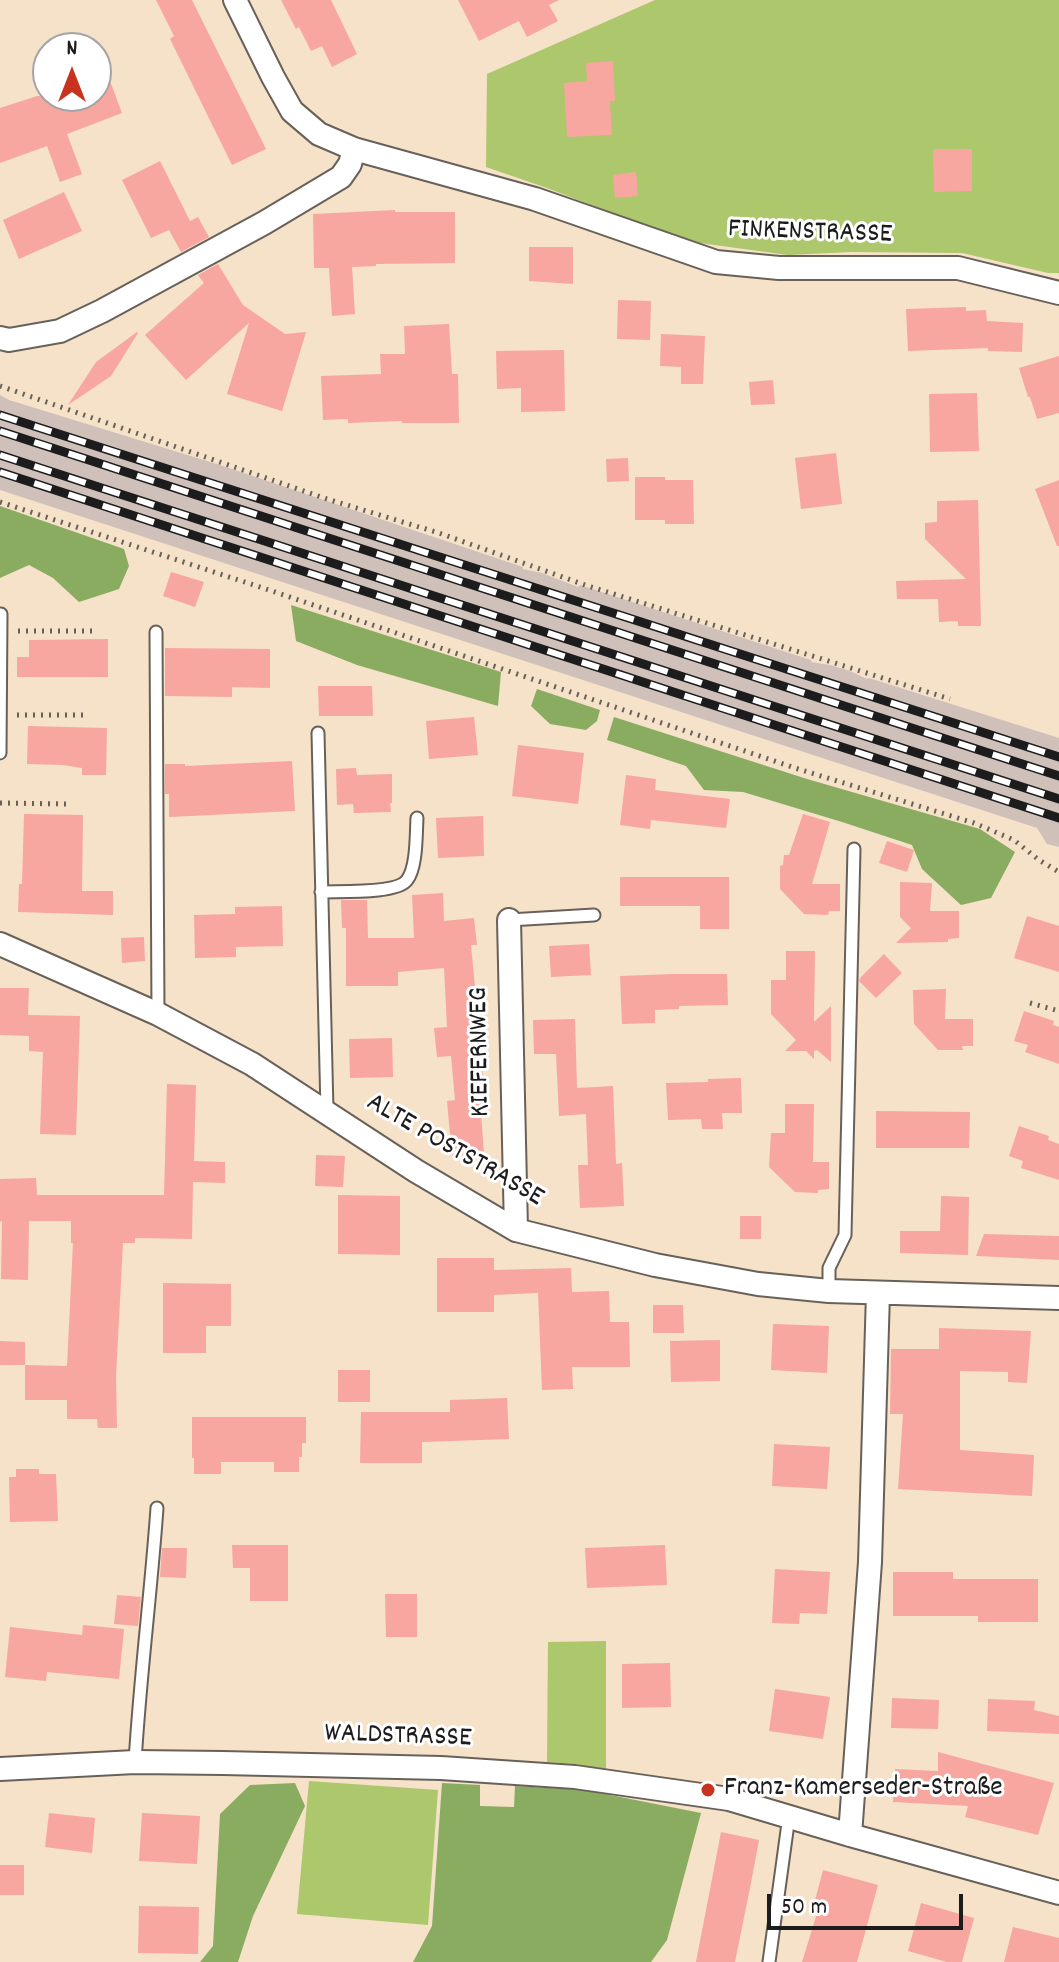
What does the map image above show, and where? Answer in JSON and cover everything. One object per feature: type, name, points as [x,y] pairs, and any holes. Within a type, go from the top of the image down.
[{"type":"street","name":"FINKENSTRASSE","points":[[235,0],[292,111],[319,134],[354,149],[535,199],[716,262],[779,268],[958,268],[1059,293]]},
{"type":"street","points":[[0,338],[9,340],[60,331],[226,244],[341,177],[350,164],[354,149]]},
{"type":"street","name":"KIEFERNWEG","points":[[509,920],[516,1230]]},
{"type":"street","name":"ALTE POSTSTRASSE","points":[[0,944],[158,1014],[252,1064],[416,1171],[516,1230],[655,1265],[758,1284],[829,1291],[1059,1298]]},
{"type":"street","points":[[850,1835],[870,1562],[878,1293]]},
{"type":"street","name":"WALDSTRASSE","points":[[0,1769],[135,1762],[441,1768],[575,1777],[729,1799],[1059,1893]]},
{"type":"lane","points":[[0,753],[1,614]]},
{"type":"lane","points":[[156,632],[158,1014]]},
{"type":"lane","points":[[318,733],[327,1112]]},
{"type":"lane","points":[[321,892],[387,889],[404,884],[413,865],[417,818]]},
{"type":"lane","points":[[829,1291],[829,1268],[845,1235],[854,849]]},
{"type":"lane","points":[[509,920],[594,915]]},
{"type":"lane","points":[[135,1762],[157,1508]]},
{"type":"lane","points":[[769,1962],[789,1816]]},
{"type":"path","points":[[0,386],[585,585],[950,699]]},
{"type":"path","points":[[0,502],[795,768],[974,823],[1014,840],[1059,872]]},
{"type":"path","points":[[1,631],[96,631]]},
{"type":"path","points":[[0,715],[86,715]]},
{"type":"path","points":[[0,803],[67,804]]},
{"type":"path","points":[[1030,1003],[1059,1011]]},
{"type":"shaded area","points":[[0,395],[220,465],[578,587],[580,585],[811,662],[850,671],[867,679],[1059,738],[1059,847],[1047,844],[1037,828],[0,490]]},
{"type":"green space","points":[[655,0],[1059,0],[1059,273],[962,253],[788,255],[685,241],[486,167],[487,74]]},
{"type":"green space","points":[[0,506],[124,549],[129,566],[119,589],[79,602],[53,578],[29,565],[0,578]]},
{"type":"green space","points":[[291,605],[501,672],[498,706],[357,665],[296,641]]},
{"type":"green space","points":[[537,689],[600,710],[597,721],[586,730],[550,724],[531,706]]},
{"type":"green space","points":[[614,717],[807,779],[980,829],[1015,852],[991,898],[961,905],[922,869],[912,845],[743,792],[704,790],[686,766],[607,740]]},
{"type":"green space","points":[[606,1641],[606,1770],[547,1762],[548,1642]]},
{"type":"green space","points":[[309,1781],[438,1790],[428,1925],[297,1914]]},
{"type":"green space","points":[[295,1783],[305,1806],[253,1916],[238,1962],[200,1962],[213,1946],[220,1814],[250,1785]]},
{"type":"green space","points":[[442,1783],[480,1785],[480,1806],[514,1807],[515,1786],[585,1790],[701,1813],[667,1940],[651,1962],[413,1962],[432,1926]]},
{"type":"building","points":[[156,0],[192,0],[266,149],[232,165],[170,39],[174,36]]},
{"type":"building","points":[[281,0],[331,0],[357,54],[332,67],[322,46],[311,51]]},
{"type":"building","points":[[458,0],[559,0],[549,5],[558,21],[527,37],[519,21],[479,41]]},
{"type":"building","points":[[613,61],[615,101],[610,101],[612,135],[567,137],[564,83],[587,81],[586,63]]},
{"type":"building","points":[[112,86],[122,113],[67,134],[82,174],[60,182],[47,146],[0,163],[0,108],[32,98],[32,112],[112,112]]},
{"type":"building","points":[[933,149],[972,149],[972,191],[934,192]]},
{"type":"building","points":[[160,161],[190,221],[198,217],[209,237],[181,252],[169,230],[151,238],[122,180]]},
{"type":"building","points":[[636,172],[638,196],[615,198],[613,175]]},
{"type":"building","points":[[64,192],[82,231],[19,259],[3,220]]},
{"type":"building","points":[[395,210],[455,212],[455,263],[352,267],[355,314],[332,316],[329,268],[314,268],[313,214]]},
{"type":"building","points":[[529,247],[573,247],[573,284],[529,281]]},
{"type":"building","points":[[218,264],[243,305],[285,334],[306,332],[282,411],[227,394],[249,323],[186,380],[145,335],[204,283],[198,275]]},
{"type":"building","points":[[618,300],[651,301],[650,340],[617,339]]},
{"type":"building","points":[[966,307],[966,311],[986,310],[987,321],[1023,323],[1022,352],[988,351],[988,348],[908,351],[906,309]]},
{"type":"building","points":[[449,324],[452,374],[458,374],[459,423],[348,423],[348,419],[323,420],[321,376],[381,374],[380,354],[405,354],[404,326]]},
{"type":"building","points":[[137,332],[111,376],[68,405],[96,362]]},
{"type":"building","points":[[661,334],[705,336],[703,384],[681,384],[681,367],[660,366]]},
{"type":"building","points":[[564,350],[565,411],[521,412],[521,388],[497,389],[496,351]]},
{"type":"building","points":[[1059,356],[1059,413],[1037,419],[1019,368]]},
{"type":"building","points":[[773,380],[775,404],[751,405],[749,382]]},
{"type":"building","points":[[977,393],[979,451],[930,452],[929,394]]},
{"type":"building","points":[[836,453],[842,504],[801,509],[795,458]]},
{"type":"building","points":[[628,458],[629,481],[607,482],[606,459]]},
{"type":"building","points":[[635,477],[693,480],[694,524],[635,520]]},
{"type":"building","points":[[1059,480],[1059,546],[1057,546],[1035,489]]},
{"type":"building","points":[[978,500],[981,626],[958,626],[958,621],[939,622],[938,599],[897,599],[896,581],[966,579],[925,539],[925,523],[937,522],[937,501]]},
{"type":"building","points":[[171,572],[204,582],[195,607],[163,596]]},
{"type":"building","points":[[108,639],[108,677],[17,677],[17,657],[29,657],[29,640]]},
{"type":"building","points":[[165,648],[270,649],[270,688],[232,687],[232,697],[165,696]]},
{"type":"building","points":[[318,686],[372,686],[373,716],[319,716]]},
{"type":"building","points":[[474,717],[478,755],[429,759],[426,721]]},
{"type":"building","points":[[28,726],[107,728],[106,775],[82,775],[82,768],[63,765],[27,764]]},
{"type":"building","points":[[518,745],[584,753],[578,804],[512,796]]},
{"type":"building","points":[[292,761],[295,811],[169,817],[165,764],[185,766]]},
{"type":"building","points":[[356,768],[357,775],[392,774],[391,812],[354,813],[353,804],[337,805],[336,769]]},
{"type":"building","points":[[626,775],[656,779],[655,790],[730,799],[726,828],[651,820],[650,829],[620,825]]},
{"type":"building","points":[[24,814],[83,815],[82,891],[113,891],[113,915],[18,912]]},
{"type":"building","points":[[803,814],[830,822],[812,884],[840,884],[840,911],[829,911],[828,915],[804,914],[780,889],[780,866],[783,865],[784,855],[789,855]]},
{"type":"building","points":[[483,816],[484,856],[438,858],[436,818]]},
{"type":"building","points":[[887,841],[914,850],[907,872],[879,863]]},
{"type":"building","points":[[620,877],[729,877],[729,929],[700,929],[700,906],[620,906]]},
{"type":"building","points":[[900,882],[932,883],[930,911],[959,911],[959,938],[948,939],[948,942],[896,943],[911,928],[900,917]]},
{"type":"building","points":[[443,893],[444,921],[474,918],[477,945],[471,945],[482,1061],[484,1154],[452,1156],[447,1101],[455,1100],[451,1056],[437,1057],[434,1028],[447,1027],[444,968],[398,972],[398,986],[346,986],[346,928],[342,928],[341,900],[367,900],[368,938],[414,938],[412,895]]},
{"type":"building","points":[[282,906],[283,946],[236,947],[236,957],[195,958],[194,915],[235,914],[235,907]]},
{"type":"building","points":[[1027,916],[1059,926],[1059,972],[1014,958]]},
{"type":"building","points":[[144,937],[145,961],[122,963],[121,938]]},
{"type":"building","points":[[589,944],[591,975],[551,977],[549,946]]},
{"type":"building","points":[[786,951],[815,951],[814,1022],[831,1006],[831,1062],[817,1050],[814,1051],[814,1059],[806,1051],[785,1051],[796,1040],[771,1014],[771,980],[786,980]]},
{"type":"building","points":[[884,954],[902,973],[876,998],[859,981]]},
{"type":"building","points":[[727,974],[728,1005],[655,1010],[655,1023],[622,1024],[620,976]]},
{"type":"building","points":[[0,988],[29,988],[28,1015],[80,1016],[76,1135],[40,1134],[43,1052],[29,1051],[29,1036],[0,1035]]},
{"type":"building","points":[[946,989],[945,1019],[973,1019],[973,1046],[962,1046],[963,1050],[938,1050],[914,1024],[913,990]]},
{"type":"building","points":[[1024,1011],[1054,1021],[1053,1025],[1059,1027],[1059,1064],[1025,1052],[1028,1045],[1014,1041]]},
{"type":"building","points":[[575,1019],[577,1088],[613,1086],[616,1164],[622,1163],[624,1206],[580,1208],[578,1165],[588,1165],[586,1114],[559,1116],[556,1054],[534,1054],[533,1020]]},
{"type":"building","points":[[392,1038],[393,1077],[350,1078],[349,1039]]},
{"type":"building","points":[[741,1078],[742,1113],[722,1113],[723,1129],[702,1129],[701,1119],[668,1120],[666,1083]]},
{"type":"building","points":[[167,1084],[196,1085],[194,1161],[225,1162],[225,1183],[193,1182],[192,1239],[135,1238],[135,1243],[123,1243],[116,1376],[117,1428],[98,1428],[97,1419],[67,1419],[67,1400],[25,1400],[25,1365],[67,1366],[73,1243],[71,1221],[29,1221],[28,1280],[1,1279],[0,1179],[36,1178],[37,1195],[164,1195]]},
{"type":"building","points":[[785,1104],[814,1104],[813,1162],[829,1162],[829,1189],[818,1190],[818,1193],[795,1192],[769,1167],[771,1133],[785,1133]]},
{"type":"building","points":[[876,1111],[970,1112],[969,1148],[876,1148]]},
{"type":"building","points":[[1019,1126],[1049,1136],[1048,1140],[1059,1144],[1059,1180],[1021,1168],[1023,1161],[1009,1156]]},
{"type":"building","points":[[316,1155],[345,1156],[343,1187],[315,1186]]},
{"type":"building","points":[[338,1195],[400,1196],[400,1255],[338,1254]]},
{"type":"building","points":[[941,1196],[969,1197],[968,1255],[900,1253],[900,1231],[940,1231]]},
{"type":"building","points":[[740,1216],[761,1216],[761,1239],[740,1239]]},
{"type":"building","points":[[984,1234],[1059,1236],[1059,1260],[976,1256]]},
{"type":"building","points":[[437,1258],[494,1258],[494,1270],[571,1268],[572,1292],[609,1291],[610,1322],[629,1322],[630,1367],[572,1367],[573,1389],[542,1390],[538,1293],[494,1295],[494,1312],[437,1312]]},
{"type":"building","points":[[163,1283],[231,1284],[231,1326],[206,1326],[206,1353],[163,1353]]},
{"type":"building","points":[[653,1305],[683,1305],[684,1333],[653,1333]]},
{"type":"building","points":[[773,1324],[829,1326],[827,1373],[771,1370]]},
{"type":"building","points":[[939,1328],[1031,1331],[1027,1383],[1008,1382],[1008,1372],[960,1371],[960,1450],[1034,1455],[1032,1496],[898,1489],[903,1414],[890,1414],[891,1349],[939,1349]]},
{"type":"building","points":[[720,1340],[720,1381],[671,1382],[670,1341]]},
{"type":"building","points":[[0,1341],[25,1342],[25,1365],[0,1365]]},
{"type":"building","points":[[338,1370],[370,1370],[370,1402],[338,1402]]},
{"type":"building","points":[[507,1398],[509,1439],[422,1442],[422,1463],[360,1463],[361,1412],[450,1412],[450,1400]]},
{"type":"building","points":[[192,1417],[306,1417],[306,1443],[302,1443],[299,1472],[274,1472],[274,1462],[221,1462],[221,1474],[194,1474]]},
{"type":"building","points":[[774,1444],[830,1447],[827,1489],[772,1486]]},
{"type":"building","points":[[16,1469],[39,1469],[39,1474],[56,1474],[58,1521],[10,1522],[9,1477],[16,1477]]},
{"type":"building","points":[[232,1545],[288,1545],[288,1601],[250,1601],[250,1568],[233,1568]]},
{"type":"building","points":[[665,1545],[667,1585],[587,1588],[585,1548]]},
{"type":"building","points":[[162,1548],[187,1548],[186,1578],[160,1577]]},
{"type":"building","points":[[775,1569],[830,1572],[827,1614],[800,1613],[799,1624],[772,1623]]},
{"type":"building","points":[[893,1572],[953,1572],[953,1579],[1038,1579],[1038,1622],[978,1622],[978,1616],[893,1616]]},
{"type":"building","points":[[385,1594],[417,1594],[417,1637],[386,1637]]},
{"type":"building","points":[[117,1595],[141,1597],[138,1626],[114,1624]]},
{"type":"building","points":[[83,1625],[124,1629],[119,1679],[47,1672],[46,1681],[5,1677],[10,1627],[82,1635]]},
{"type":"building","points":[[670,1663],[671,1707],[622,1708],[622,1664]]},
{"type":"building","points":[[775,1689],[830,1697],[823,1739],[769,1731]]},
{"type":"building","points":[[892,1698],[939,1700],[938,1729],[891,1728]]},
{"type":"building","points":[[988,1699],[1035,1701],[1034,1710],[1059,1716],[1059,1734],[987,1731]]},
{"type":"building","points":[[938,1752],[1054,1783],[1038,1835],[965,1817],[968,1806],[893,1802],[895,1769],[938,1771]]},
{"type":"building","points":[[49,1813],[95,1818],[92,1853],[45,1847]]},
{"type":"building","points":[[142,1813],[200,1816],[197,1864],[139,1861]]},
{"type":"building","points":[[721,1832],[759,1840],[751,1883],[735,1962],[696,1962]]},
{"type":"building","points":[[0,1865],[24,1865],[24,1895],[0,1895]]},
{"type":"building","points":[[823,1870],[878,1885],[857,1962],[802,1962],[818,1910],[813,1908]]},
{"type":"building","points":[[921,1903],[974,1918],[962,1962],[947,1962],[908,1951]]},
{"type":"building","points":[[139,1906],[199,1907],[198,1954],[138,1953]]},
{"type":"building","points":[[1013,1927],[1059,1938],[1059,1962],[1004,1962]]},
{"type":"railway","points":[[0,415],[1059,757]]},
{"type":"railway","points":[[0,431],[1059,776]]},
{"type":"railway","points":[[0,455],[1059,799]]},
{"type":"railway","points":[[0,472],[1059,818]]},
{"type":"place","name":"Franz-Kamerseder-Straße","points":[[708,1790]]}]
